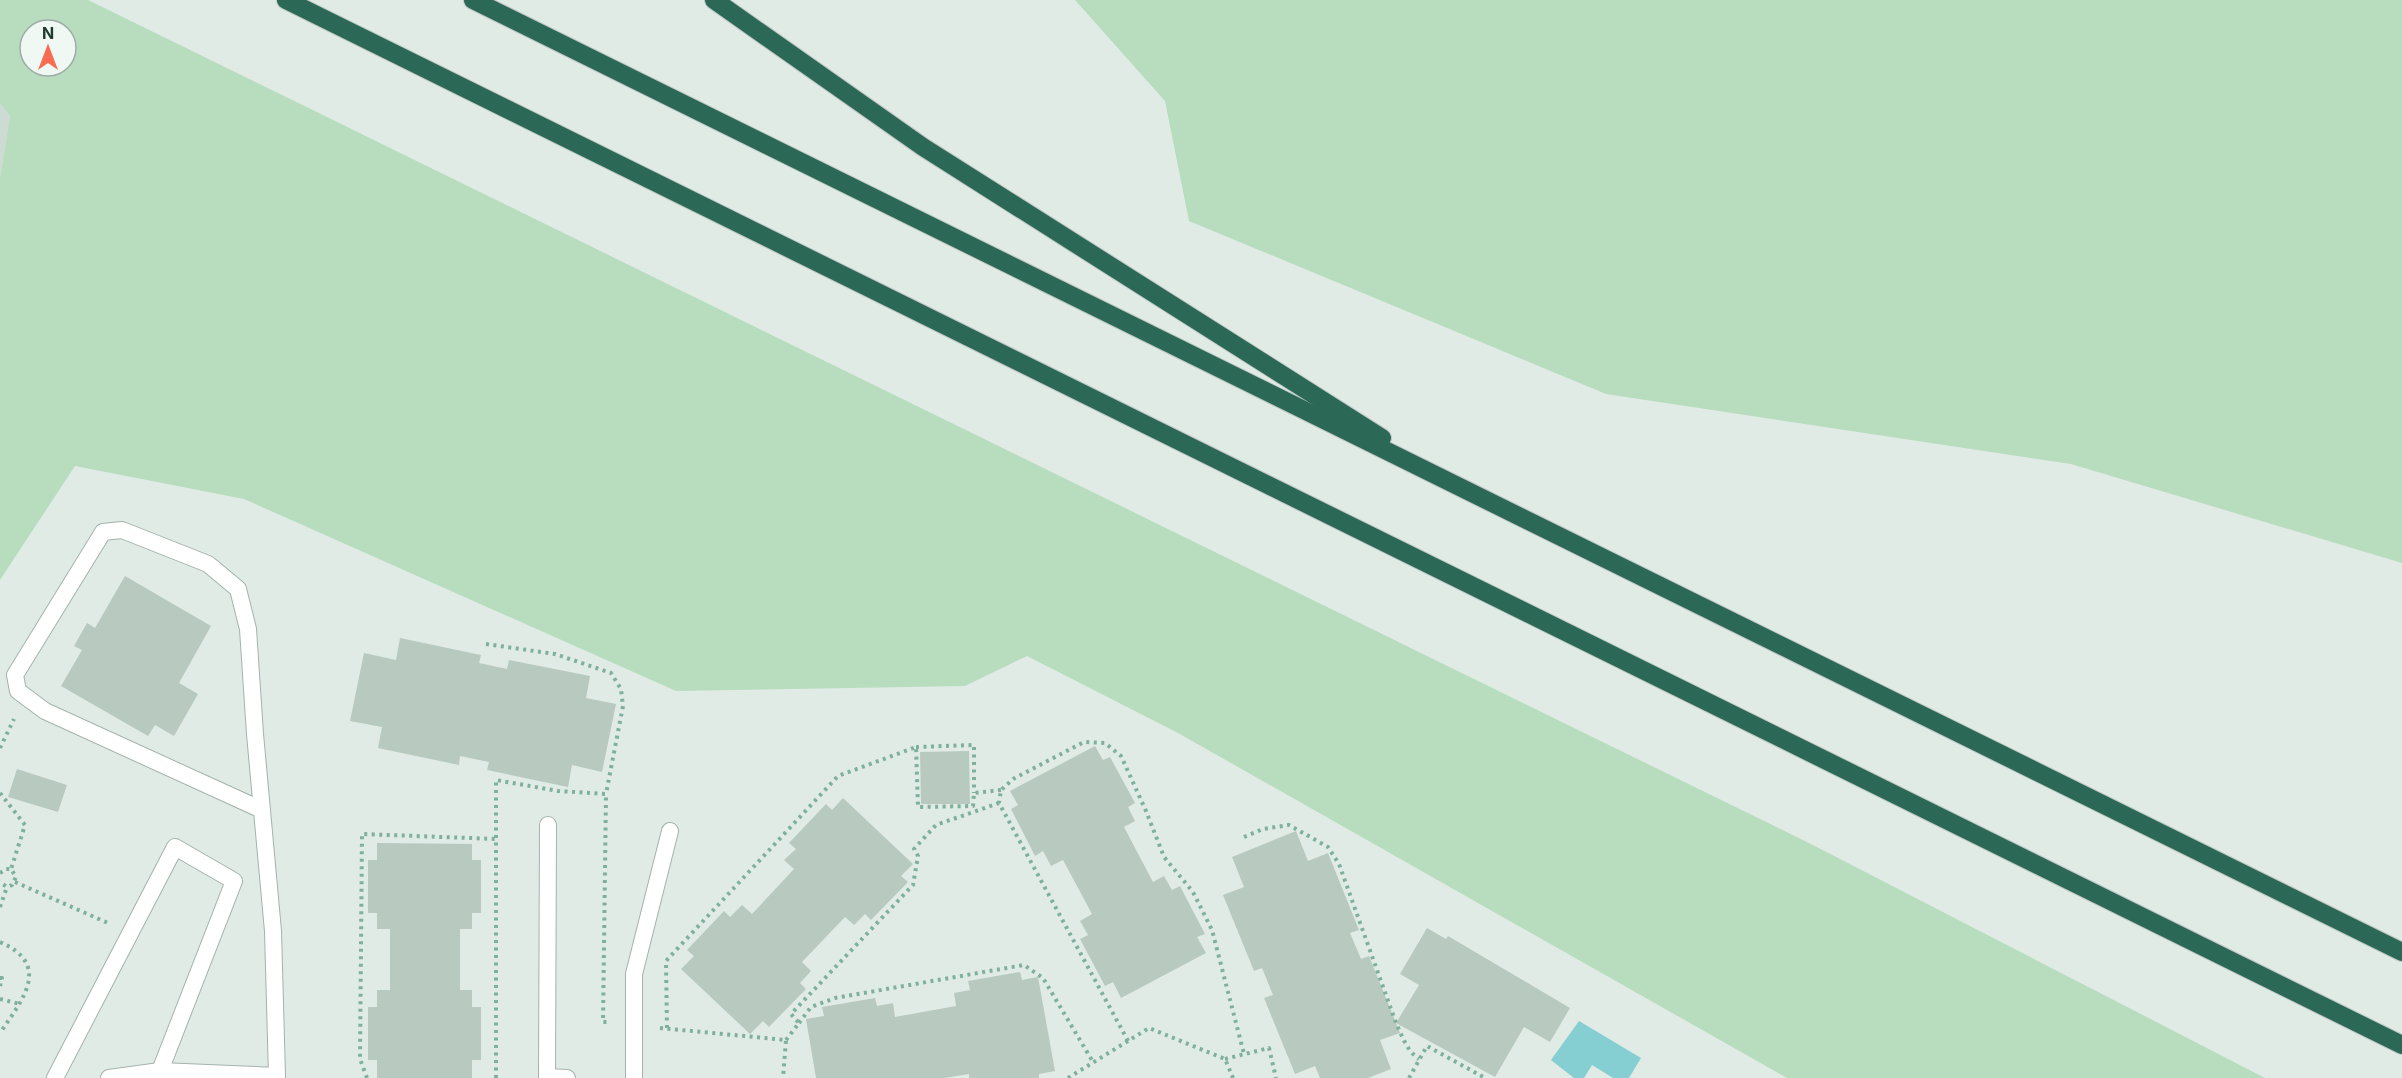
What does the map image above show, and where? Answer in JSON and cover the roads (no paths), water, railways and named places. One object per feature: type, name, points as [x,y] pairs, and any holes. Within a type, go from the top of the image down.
[{"type":"highway","points":[[286,0],[2402,1045]]},
{"type":"highway","points":[[473,0],[2402,952]]},
{"type":"highway","points":[[714,0],[923,147],[1462,489]]},
{"type":"lane","points":[[110,1078],[160,1071],[277,1077],[273,931],[248,629],[238,589],[208,564],[122,530],[103,532],[15,675],[18,691],[45,711],[262,810]]},
{"type":"lane","points":[[548,825],[547,1077],[567,1078]]},
{"type":"lane","points":[[634,1078],[634,974],[670,831]]},
{"type":"lane","points":[[55,1078],[174,847],[234,881],[160,1071]]},
{"type":"water","points":[[1579,1021],[1641,1058],[1629,1078],[1613,1078],[1592,1065],[1584,1078],[1574,1078],[1551,1060]]}]
